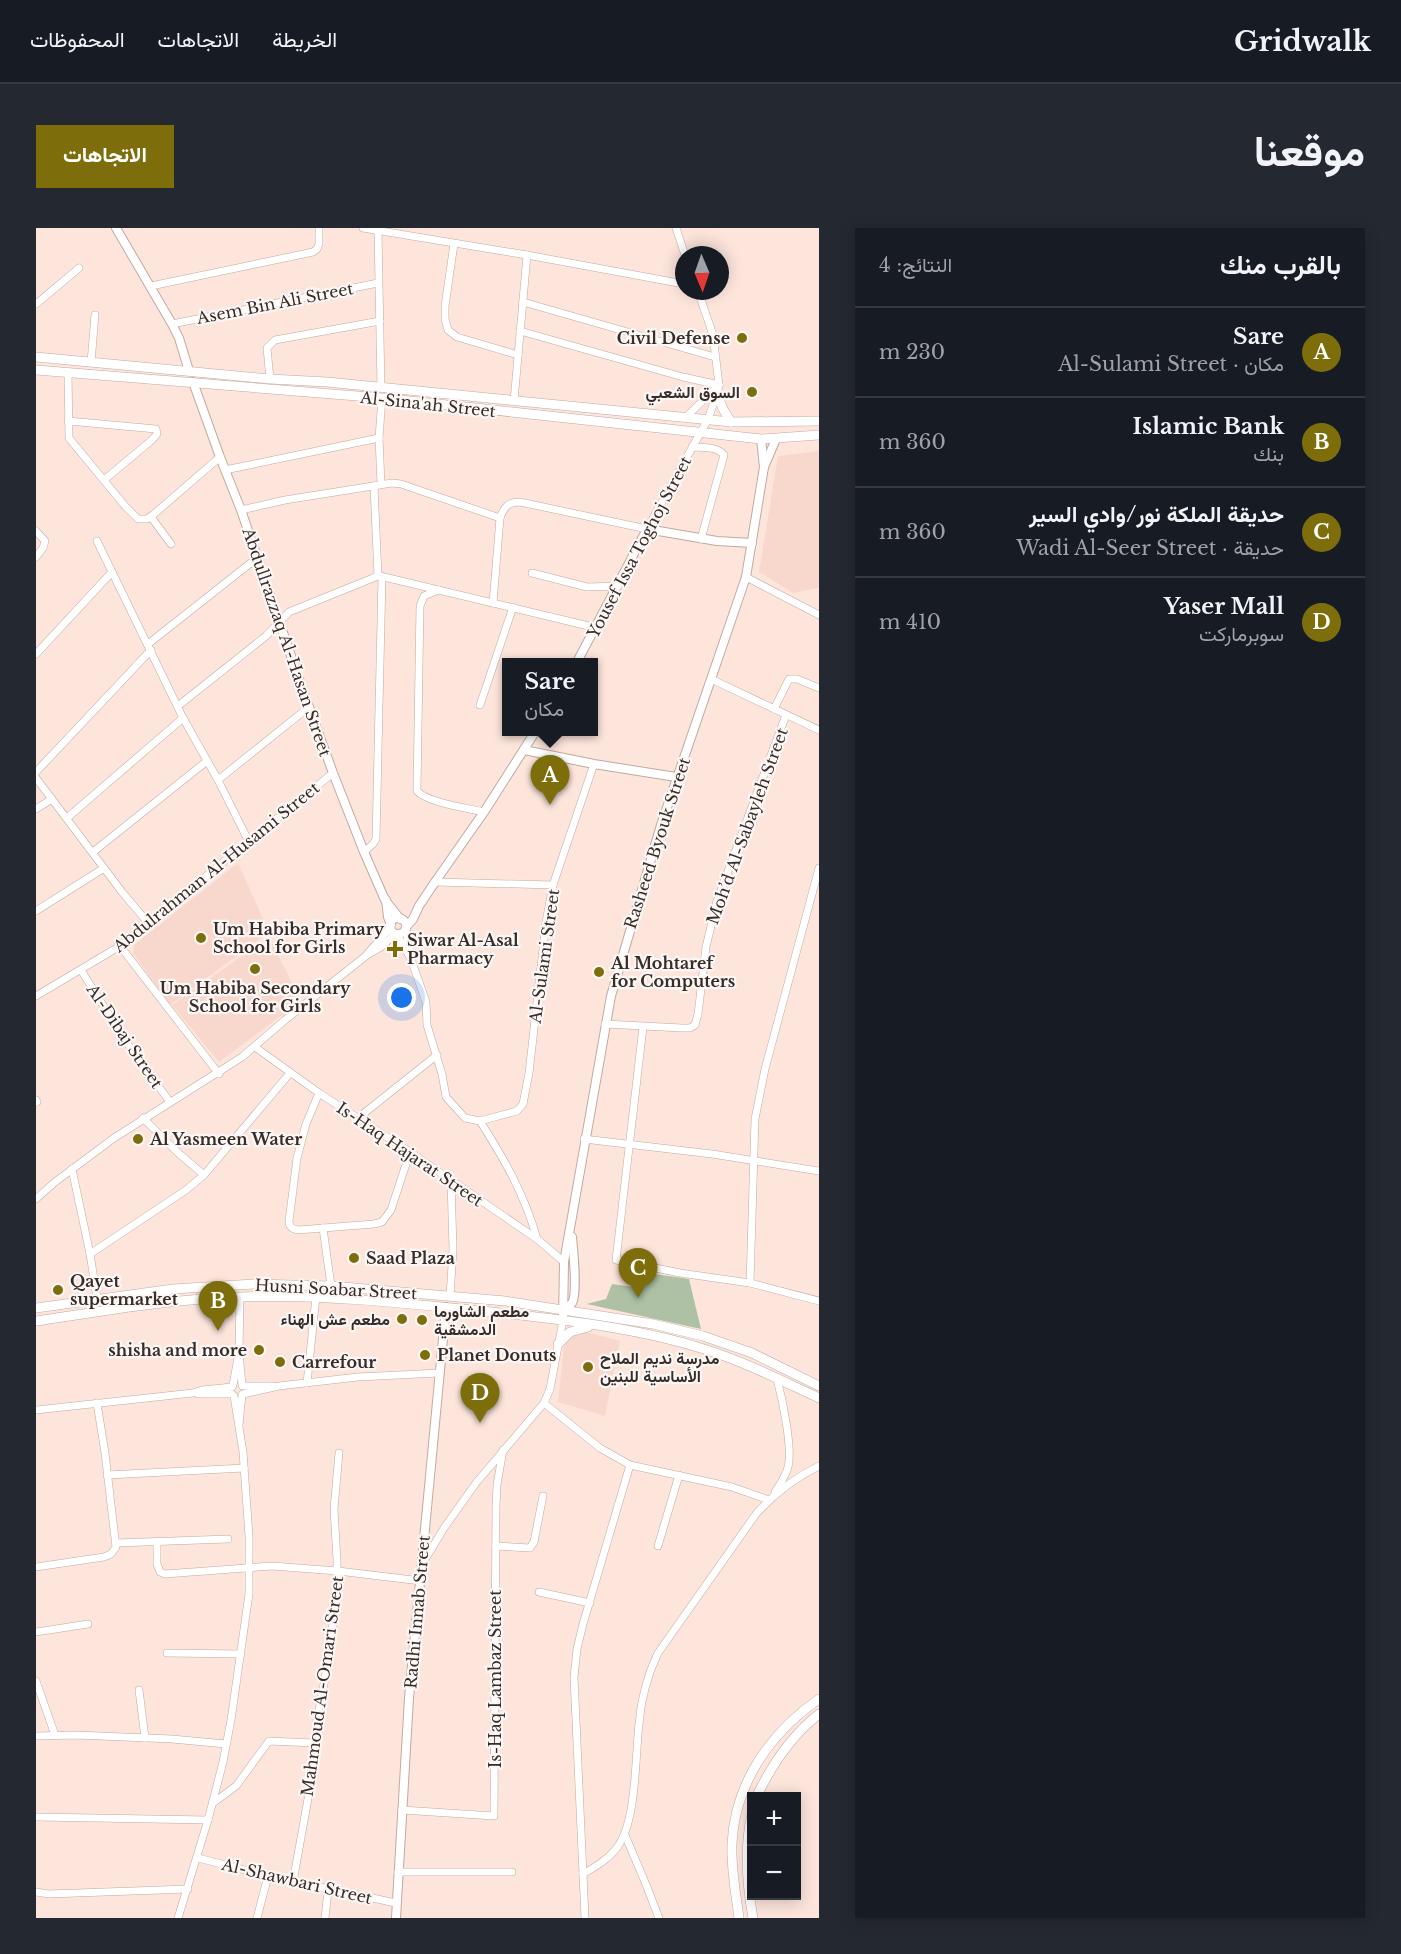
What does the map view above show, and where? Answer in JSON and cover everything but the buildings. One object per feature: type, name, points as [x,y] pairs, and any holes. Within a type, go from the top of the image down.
[{"type":"main road","name":"Al-Sina'ah Street","points":[[36,357],[731,422],[819,422]]},
{"type":"main road","name":"Al-Sina'ah Street","points":[[36,370],[382,398],[760,439],[819,435]]},
{"type":"main road","points":[[718,389],[723,409],[731,422]]},
{"type":"main road","name":"Husni Soabar Street","points":[[36,1308],[173,1289],[254,1284],[365,1288],[450,1296],[564,1309],[653,1324],[703,1336],[752,1353],[817,1384]]},
{"type":"main road","points":[[364,1301],[365,1288]]},
{"type":"main road","name":"Husni Soabar Street","points":[[36,1321],[175,1301],[240,1297],[315,1297],[446,1307],[563,1320],[686,1343],[737,1360],[819,1398]]},
{"type":"main road","points":[[558,1344],[570,1332],[595,1326]]},
{"type":"main road","points":[[739,1918],[732,1845],[745,1788],[755,1765],[770,1744],[798,1714],[819,1699]]},
{"type":"main road","points":[[759,1792],[783,1750],[819,1714]]},
{"type":"main road","points":[[749,1846],[749,1888],[753,1918]]},
{"type":"street","points":[[116,228],[172,324],[189,371]]},
{"type":"street","points":[[151,286],[313,252],[319,244],[319,228]]},
{"type":"street","points":[[363,228],[675,282]]},
{"type":"street","points":[[676,228],[682,246]]},
{"type":"street","points":[[378,231],[381,388]]},
{"type":"street","points":[[454,244],[445,306],[448,330],[457,337],[518,356]]},
{"type":"street","points":[[514,401],[527,255]]},
{"type":"street","points":[[36,304],[79,268]]},
{"type":"street","name":"Asem Bin Ali Street","points":[[172,324],[378,283]]},
{"type":"street","points":[[701,300],[712,328],[718,389]]},
{"type":"street","points":[[523,303],[715,357]]},
{"type":"street","points":[[91,362],[95,315]]},
{"type":"street","points":[[270,379],[267,348],[275,340],[380,321]]},
{"type":"street","points":[[520,331],[683,376],[718,389]]},
{"type":"street","points":[[68,372],[68,434],[71,441],[134,516],[142,520],[151,517],[220,458]]},
{"type":"street","name":"Abdullrazzaq Al-Hasan Street","points":[[194,382],[333,774],[386,900],[404,924],[411,960],[426,1002],[427,1025],[446,1097],[465,1118],[480,1121],[524,1196],[537,1239]]},
{"type":"street","points":[[686,417],[718,389]]},
{"type":"street","name":"Yousef Issa Toghoj Street","points":[[581,658],[647,529],[708,419],[718,389]]},
{"type":"street","points":[[364,852],[376,839],[380,576],[377,485],[382,398]]},
{"type":"street","points":[[68,421],[156,429],[157,434],[152,440],[104,480]]},
{"type":"street","points":[[225,470],[379,438]]},
{"type":"street","name":"Rasheed Byouk Street","points":[[760,439],[764,467]]},
{"type":"street","name":"Rasheed Byouk Street","points":[[564,1309],[564,1262],[570,1224],[605,1024],[622,952],[676,777],[746,578],[764,467],[776,439]]},
{"type":"street","points":[[692,447],[714,449],[724,455],[701,538]]},
{"type":"street","points":[[241,510],[293,498],[377,485],[401,484],[500,518]]},
{"type":"street","points":[[493,603],[500,518],[506,506],[514,502],[647,529],[752,543]]},
{"type":"street","points":[[151,517],[171,544]]},
{"type":"street","points":[[36,531],[45,541],[36,557]]},
{"type":"street","points":[[97,541],[183,718],[249,842]]},
{"type":"street","points":[[36,772],[149,647],[257,558]]},
{"type":"street","points":[[36,654],[112,572]]},
{"type":"street","points":[[532,573],[587,587],[618,586]]},
{"type":"street","points":[[178,706],[266,636],[289,612],[380,576],[597,628]]},
{"type":"street","points":[[746,578],[819,615]]},
{"type":"street","points":[[438,590],[424,596],[420,606],[417,791],[431,799],[484,812]]},
{"type":"street","points":[[480,705],[513,608]]},
{"type":"street","points":[[711,679],[819,730]]},
{"type":"street","points":[[774,709],[789,680],[797,679],[819,688]]},
{"type":"street","points":[[218,780],[309,707]]},
{"type":"street","name":"Moh’d Al-Sabayleh Street","points":[[605,1024],[690,1028],[697,1020],[706,947],[717,901],[786,715]]},
{"type":"street","points":[[67,818],[183,718]]},
{"type":"street","points":[[394,930],[401,934],[404,924],[484,812],[533,736]]},
{"type":"street","points":[[524,750],[676,777]]},
{"type":"street","points":[[93,852],[207,761]]},
{"type":"street","name":"Al-Sulami Street","points":[[480,1121],[517,1112],[523,1104],[529,1073],[546,922],[553,885],[594,764]]},
{"type":"street","name":"Abdulrahman Al-Husami Street","points":[[36,996],[120,946],[333,774]]},
{"type":"street","points":[[36,778],[149,924]]},
{"type":"street","points":[[36,809],[52,800]]},
{"type":"street","points":[[36,911],[104,868]]},
{"type":"street","points":[[750,1283],[754,1119],[762,1080],[819,868]]},
{"type":"street","points":[[435,882],[553,885]]},
{"type":"street","name":"Abdullrazzaq Al-Hasan Street","points":[[386,900],[388,917],[411,960]]},
{"type":"street","points":[[36,1199],[72,1169],[143,1119],[219,1074],[367,955],[394,930],[395,920],[404,924]]},
{"type":"street","points":[[120,946],[219,1074]]},
{"type":"street","name":"Al-Dibaj Street","points":[[81,970],[124,1039],[170,1102]]},
{"type":"street","points":[[643,1027],[616,1260],[662,1270],[750,1283],[819,1301]]},
{"type":"street","name":"Is-Haq Hajarat Street","points":[[255,1047],[319,1093],[537,1239],[564,1262]]},
{"type":"street","points":[[358,1118],[436,1055]]},
{"type":"street","points":[[90,1254],[186,1190],[204,1175],[290,1073]]},
{"type":"street","points":[[319,1093],[306,1124],[297,1158],[290,1227],[298,1230],[382,1222],[391,1210],[410,1152]]},
{"type":"street","points":[[143,1119],[204,1175]]},
{"type":"street","points":[[585,1139],[819,1170]]},
{"type":"street","points":[[72,1169],[97,1298]]},
{"type":"street","points":[[450,1296],[453,1250],[451,1181]]},
{"type":"street","name":"Rasheed Byouk Street","points":[[564,1309],[572,1303],[574,1297],[574,1258],[570,1224]]},
{"type":"street","points":[[323,1228],[331,1286]]},
{"type":"street","points":[[178,1918],[198,1858],[226,1744],[249,1587],[250,1567],[244,1468],[239,1425],[240,1297]]},
{"type":"street","points":[[307,1383],[315,1297]]},
{"type":"street","name":"Radhi Innab Street","points":[[396,1918],[409,1698],[446,1307]]},
{"type":"street","points":[[422,1565],[460,1505],[489,1466],[544,1403],[550,1389],[564,1309]]},
{"type":"street","points":[[36,1410],[385,1375],[438,1373]]},
{"type":"street","points":[[771,1498],[787,1470],[789,1458],[784,1410],[777,1379]]},
{"type":"street","points":[[36,1567],[108,1556],[114,1551],[116,1543],[97,1403]]},
{"type":"street","points":[[544,1403],[600,1448],[630,1465],[771,1498]]},
{"type":"street","name":"Is-Haq Lambaz Street","points":[[402,1810],[494,1816],[497,1485],[503,1450]]},
{"type":"street","name":"Mahmoud Al-Omari Street","points":[[293,1882],[311,1782],[314,1743],[337,1594],[338,1571],[334,1509],[339,1453]]},
{"type":"street","points":[[585,1918],[574,1677],[577,1648],[630,1465]]},
{"type":"street","points":[[583,1874],[605,1860],[617,1848],[625,1835],[630,1816],[639,1722],[646,1683],[658,1653],[756,1514],[771,1498],[797,1478],[819,1466]]},
{"type":"street","points":[[107,1474],[244,1468]]},
{"type":"street","points":[[658,1545],[679,1475]]},
{"type":"street","points":[[496,1546],[530,1548],[534,1542],[543,1496]]},
{"type":"street","points":[[116,1543],[228,1539]]},
{"type":"street","points":[[157,1542],[157,1564],[161,1573],[192,1573],[272,1566],[421,1581]]},
{"type":"street","points":[[539,1592],[590,1603]]},
{"type":"street","points":[[36,1632],[88,1624]]},
{"type":"street","points":[[167,1653],[241,1654]]},
{"type":"street","points":[[36,1681],[55,1735]]},
{"type":"street","points":[[139,1690],[146,1738]]},
{"type":"street","points":[[36,1736],[146,1738],[226,1744]]},
{"type":"street","points":[[213,1803],[236,1786],[269,1741],[314,1743]]},
{"type":"street","points":[[36,1817],[208,1820]]},
{"type":"street","points":[[625,1835],[653,1900],[658,1918]]},
{"type":"street","name":"Al-Shawbari Street","points":[[198,1858],[328,1890],[396,1903]]},
{"type":"street","points":[[398,1872],[512,1872]]},
{"type":"street","points":[[257,1918],[268,1876]]},
{"type":"street","points":[[36,1892],[49,1894],[188,1889]]},
{"type":"street","points":[[325,1918],[328,1890]]},
{"type":"shaded area","points":[[819,451],[819,588],[793,593],[759,572],[778,456]]},
{"type":"shaded area","name":"Um Habiba Primary School for Girls","points":[[238,863],[269,932],[170,1005],[133,953],[134,945]]},
{"type":"shaded area","name":"Um Habiba Secondary School for Girls","points":[[269,937],[301,1001],[219,1062],[172,1005]]},
{"type":"shaded area","name":"مدرسة نديم الملاح الأساسية للبنين","points":[[586,1332],[620,1341],[605,1416],[558,1402],[564,1346],[569,1337]]},
{"type":"green space","points":[[634,1271],[689,1279],[701,1329],[587,1304],[606,1299],[612,1284],[633,1287]]},
{"type":"place","name":"Civil Defense","points":[[742,338]]},
{"type":"place","name":"السوق الشعبي","points":[[752,392]]},
{"type":"place","name":"Sare","points":[[550,805]]},
{"type":"place","name":"Um Habiba Primary School for Girls","points":[[201,938]]},
{"type":"place","name":"Siwar Al-Asal Pharmacy","points":[[395,949]]},
{"type":"place","name":"Um Habiba Secondary School for Girls","points":[[255,969]]},
{"type":"place","name":"Al Mohtaref for Computers","points":[[599,972]]},
{"type":"place","name":"Al Yasmeen Water","points":[[138,1139]]},
{"type":"place","name":"Saad Plaza","points":[[354,1258]]},
{"type":"place","name":"Qayet supermarket","points":[[58,1290]]},
{"type":"place","name":"حديقة الملكة نور/وادي السير","points":[[638,1298]]},
{"type":"place","name":"مطعم عش الهناء","points":[[402,1319]]},
{"type":"place","name":"مطعم الشاورما الدمشقية","points":[[422,1320]]},
{"type":"place","name":"Islamic Bank","points":[[218,1331]]},
{"type":"place","name":"shisha and more","points":[[259,1350]]},
{"type":"place","name":"Planet Donuts","points":[[425,1355]]},
{"type":"place","name":"Carrefour","points":[[280,1362]]},
{"type":"place","name":"مدرسة نديم الملاح الأساسية للبنين","points":[[588,1367]]},
{"type":"place","name":"Yaser Mall","points":[[480,1423]]}]
